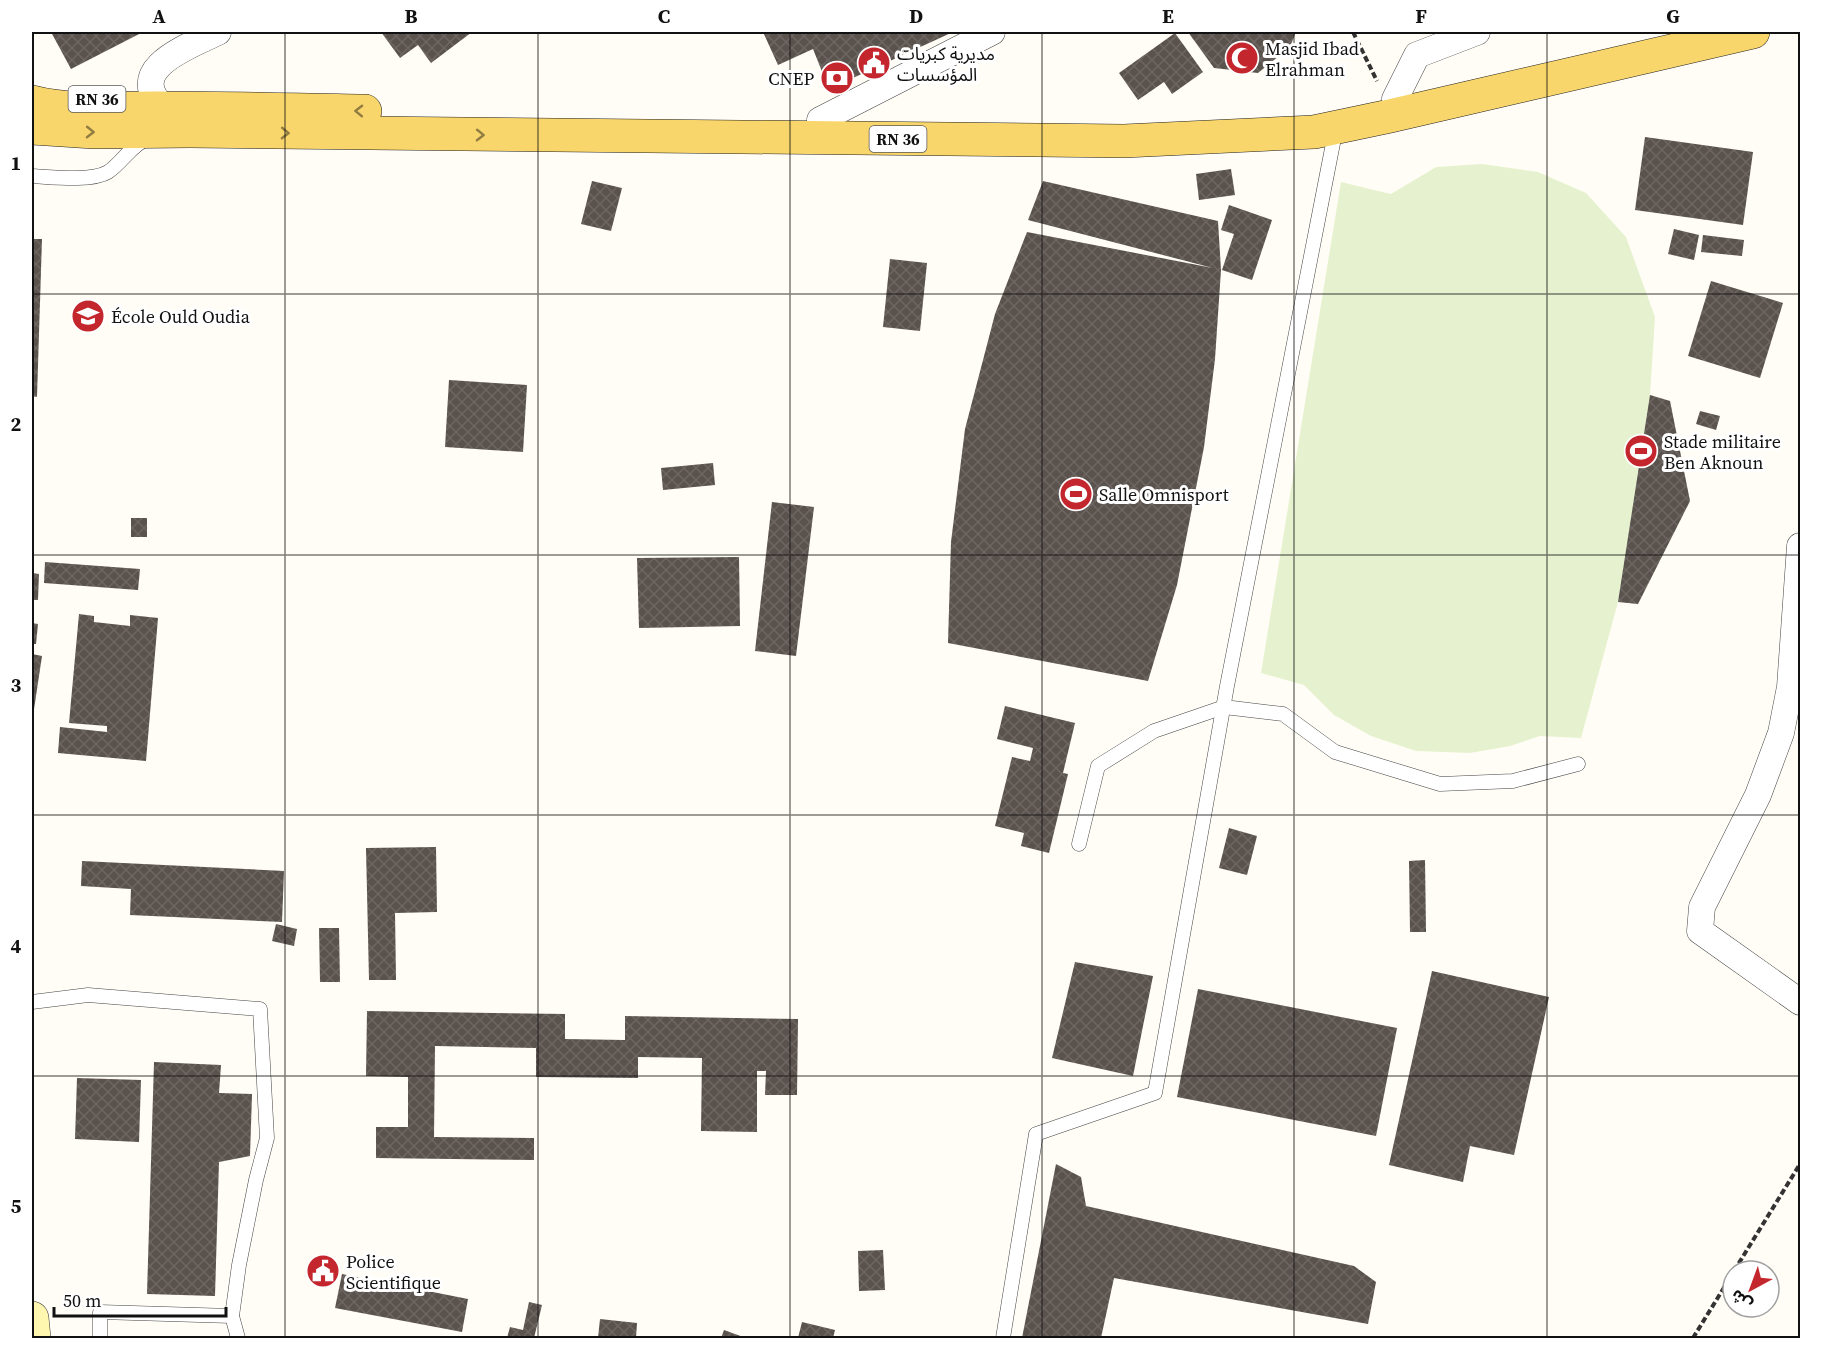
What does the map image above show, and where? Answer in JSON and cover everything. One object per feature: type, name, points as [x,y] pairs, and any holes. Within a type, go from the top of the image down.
[{"type":"main road","name":"RN 36","points":[[32,128],[94,132],[164,119],[820,120],[1084,125],[1256,120],[1309,114],[1391,100],[1689,32]]},
{"type":"main road","name":"RN 36","points":[[32,102],[62,107],[95,108],[164,119],[1124,141],[1250,136],[1314,132],[1753,32]]},
{"type":"main road","name":"RN 36","points":[[32,86],[164,119]]},
{"type":"street","points":[[164,119],[150,87],[150,78],[154,69],[167,59],[218,32]]},
{"type":"street","points":[[820,120],[992,32]]},
{"type":"street","points":[[1391,100],[1417,55],[1477,32]]},
{"type":"street","points":[[1800,546],[1790,687],[1781,733],[1758,795],[1702,907],[1700,931],[1800,1002]]},
{"type":"street","points":[[32,1318],[34,1338]]},
{"type":"lane","points":[[32,176],[99,176],[108,172],[164,119]]},
{"type":"lane","points":[[1003,1338],[1036,1134],[1155,1093],[1224,707],[1336,127]]},
{"type":"lane","points":[[1079,844],[1098,766],[1154,731],[1224,707],[1284,714],[1335,752],[1440,784],[1513,781],[1578,764]]},
{"type":"lane","points":[[32,1002],[88,995],[260,1009],[267,1138],[239,1265],[232,1316],[238,1338]]},
{"type":"lane","points":[[100,1338],[100,1312],[232,1316]]},
{"type":"path","points":[[1353,32],[1391,100]]},
{"type":"path","points":[[1742,1259],[1800,1164]]},
{"type":"path","points":[[1693,1338],[1721,1293]]},
{"type":"green space","points":[[1482,164],[1538,172],[1586,193],[1626,237],[1655,317],[1650,395],[1670,401],[1690,501],[1638,604],[1618,602],[1581,738],[1540,736],[1510,746],[1470,753],[1416,751],[1371,736],[1334,715],[1304,685],[1261,673],[1341,182],[1391,194],[1436,167]]},
{"type":"building","points":[[51,32],[143,32],[71,69]]},
{"type":"building","points":[[381,32],[472,32],[431,63],[418,45],[400,58]]},
{"type":"building","points":[[763,32],[953,32],[829,89],[813,49],[778,65]]},
{"type":"building","name":"Masjid Ibad Elrahman","points":[[1188,32],[1296,32],[1290,47],[1258,73],[1214,68]]},
{"type":"building","points":[[1175,33],[1203,72],[1172,94],[1164,82],[1138,100],[1119,73]]},
{"type":"building","points":[[1645,137],[1753,152],[1743,225],[1635,210]]},
{"type":"building","points":[[1231,169],[1235,195],[1199,200],[1196,174]]},
{"type":"building","points":[[592,181],[622,188],[611,231],[581,224]]},
{"type":"building","name":"Salle Omnisport","points":[[1043,181],[1218,221],[1221,270],[1215,359],[1204,447],[1177,585],[1148,681],[948,643],[951,542],[965,429],[995,314],[1027,232],[1213,268],[1028,220]]},
{"type":"building","points":[[1229,205],[1272,220],[1252,280],[1222,270],[1234,234],[1221,230]]},
{"type":"building","points":[[1674,229],[1699,235],[1694,260],[1668,254]]},
{"type":"building","points":[[1703,235],[1744,240],[1742,256],[1701,252]]},
{"type":"building","points":[[32,239],[42,239],[37,397],[32,396]]},
{"type":"building","points":[[890,259],[927,263],[920,331],[883,327]]},
{"type":"building","points":[[1711,281],[1783,303],[1760,378],[1688,356]]},
{"type":"building","points":[[449,380],[527,385],[523,452],[445,447]]},
{"type":"building","points":[[1650,395],[1670,401],[1690,501],[1638,604],[1618,602]]},
{"type":"building","points":[[1700,411],[1720,416],[1716,430],[1696,424]]},
{"type":"building","points":[[713,463],[715,485],[663,490],[661,468]]},
{"type":"building","points":[[772,502],[814,507],[796,656],[755,651]]},
{"type":"building","points":[[131,518],[147,518],[147,537],[131,537]]},
{"type":"building","points":[[739,557],[740,626],[639,628],[637,558]]},
{"type":"building","points":[[45,562],[140,569],[138,590],[44,583]]},
{"type":"building","points":[[32,573],[39,574],[38,600],[32,600]]},
{"type":"building","points":[[79,614],[94,616],[94,622],[130,626],[130,615],[158,618],[146,761],[58,753],[60,727],[107,732],[107,726],[69,723]]},
{"type":"building","points":[[32,623],[38,624],[36,644],[32,644]]},
{"type":"building","points":[[32,654],[42,656],[33,716],[32,716]]},
{"type":"building","points":[[1005,706],[1075,723],[1063,773],[1068,774],[1049,853],[1021,846],[1024,833],[995,826],[1012,757],[1030,761],[1033,748],[997,739]]},
{"type":"building","points":[[1229,828],[1257,836],[1247,875],[1219,868]]},
{"type":"building","points":[[436,847],[437,912],[395,913],[396,980],[369,980],[366,848]]},
{"type":"building","points":[[1425,860],[1426,932],[1410,932],[1409,861]]},
{"type":"building","points":[[82,861],[284,871],[282,922],[130,915],[131,889],[81,886]]},
{"type":"building","points":[[276,924],[297,929],[294,946],[272,941]]},
{"type":"building","points":[[319,928],[339,928],[340,982],[320,982]]},
{"type":"building","points":[[1075,962],[1153,976],[1133,1076],[1052,1058]]},
{"type":"building","points":[[1432,971],[1549,997],[1514,1155],[1470,1146],[1463,1182],[1389,1165]]},
{"type":"building","points":[[1198,989],[1397,1028],[1376,1136],[1177,1097]]},
{"type":"building","points":[[367,1011],[565,1014],[565,1039],[625,1040],[625,1016],[798,1019],[797,1095],[765,1095],[766,1071],[757,1071],[757,1132],[701,1131],[702,1058],[638,1057],[638,1078],[536,1077],[536,1048],[435,1046],[434,1137],[534,1138],[534,1160],[376,1158],[376,1127],[408,1127],[408,1077],[366,1076]]},
{"type":"building","points":[[154,1062],[221,1065],[219,1093],[252,1094],[250,1156],[219,1162],[215,1296],[147,1294]]},
{"type":"building","points":[[77,1078],[141,1080],[139,1142],[75,1139]]},
{"type":"building","points":[[1056,1164],[1081,1177],[1086,1206],[1354,1266],[1376,1282],[1368,1324],[1114,1278],[1101,1338],[1022,1338]]},
{"type":"building","points":[[883,1250],[885,1290],[859,1291],[858,1251]]},
{"type":"building","points":[[342,1274],[468,1299],[462,1332],[335,1308]]},
{"type":"building","points":[[529,1302],[542,1305],[534,1338],[507,1338],[510,1327],[523,1330]]},
{"type":"building","points":[[600,1319],[637,1323],[636,1338],[598,1338]]},
{"type":"building","points":[[802,1322],[835,1330],[833,1338],[798,1338]]},
{"type":"building","points":[[724,1330],[746,1338],[721,1338]]},
{"type":"place","name":"Masjid Ibad Elrahman","points":[[1242,58]]},
{"type":"place","name":"مديرية كبريات المؤسسات","points":[[874,63]]},
{"type":"place","name":"CNEP","points":[[837,78]]},
{"type":"place","name":"École Ould Oudia","points":[[88,316]]},
{"type":"place","name":"Stade militaire Ben Aknoun","points":[[1641,451]]},
{"type":"place","name":"Salle Omnisport","points":[[1076,494]]},
{"type":"place","name":"Police Scientifique","points":[[323,1271]]}]
